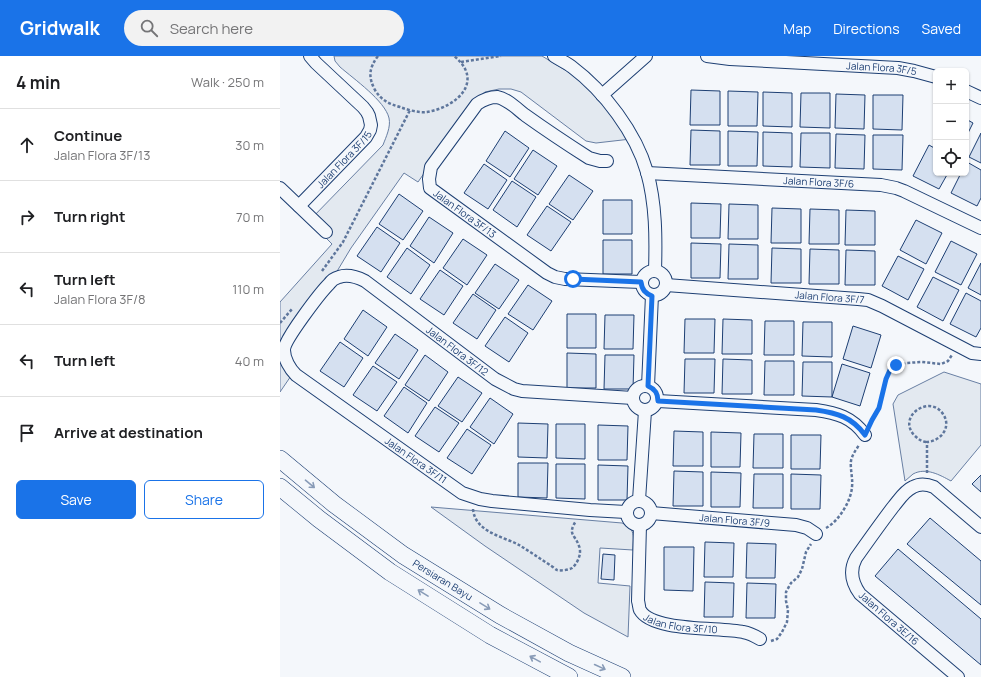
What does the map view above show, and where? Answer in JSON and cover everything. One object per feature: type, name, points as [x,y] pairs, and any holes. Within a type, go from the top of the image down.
[{"type":"main road","name":"Persiaran Bayu","points":[[280,459],[334,504],[403,555],[500,615],[569,653],[622,677]]},
{"type":"main road","points":[[280,487],[319,519],[390,572],[490,635],[569,677]]},
{"type":"street","name":"Jalan Flora 3F/15","points":[[299,206],[366,137],[370,130],[369,116],[363,107],[310,56]]},
{"type":"street","points":[[554,56],[575,70],[602,95],[630,133],[643,160],[647,173],[654,214],[656,236],[655,271]]},
{"type":"street","points":[[602,95],[646,56]]},
{"type":"street","name":"Jalan Flora 3F/5","points":[[707,56],[730,59],[898,68],[933,76]]},
{"type":"street","points":[[969,92],[981,98]]},
{"type":"street","name":"Jalan Flora 3F/13","points":[[607,161],[589,158],[510,103],[496,97],[486,98],[477,104],[431,167],[429,179],[430,188],[547,273],[555,277],[565,279],[641,282]]},
{"type":"street","name":"Jalan Flora 3F/6","points":[[647,173],[873,185],[896,188],[912,194],[981,228]]},
{"type":"street","points":[[280,188],[326,232]]},
{"type":"street","points":[[655,271],[663,276],[666,285],[661,293],[652,296],[644,291],[641,282],[646,274],[655,271]]},
{"type":"street","name":"Jalan Flora 3F/12","points":[[308,310],[326,286],[334,279],[344,276],[355,277],[365,281],[495,378],[514,389],[522,391],[633,398]]},
{"type":"street","name":"Jalan Flora 3F/7","points":[[666,285],[868,300],[972,353],[981,354]]},
{"type":"street","points":[[648,386],[652,296]]},
{"type":"street","name":"Jalan Flora 3F/11","points":[[308,310],[291,334],[284,351],[288,364],[296,375],[462,493],[492,501],[626,512]]},
{"type":"street","points":[[643,386],[648,386],[656,392],[658,401],[653,408],[645,411],[637,407],[633,398],[636,390],[643,386]]},
{"type":"street","points":[[658,401],[825,411],[853,422],[860,427],[865,435]]},
{"type":"street","points":[[639,500],[645,411]]},
{"type":"street","name":"Jalan Flora 3E/16","points":[[927,484],[919,484],[905,492],[877,527],[853,563],[852,575],[854,586],[860,594],[958,677]]},
{"type":"street","points":[[927,484],[934,486],[981,527]]},
{"type":"street","points":[[639,500],[646,503],[651,513],[648,521],[644,524],[636,525],[629,520],[626,512],[627,508],[632,502],[639,500]]},
{"type":"street","name":"Jalan Flora 3F/9","points":[[651,513],[796,524],[807,528],[816,534]]},
{"type":"street","name":"Jalan Flora 3F/10","points":[[640,525],[638,601],[640,610],[646,616],[662,624],[705,630],[742,632],[754,635],[760,639]]},
{"type":"path","points":[[378,56],[373,63],[370,74],[372,84],[378,95],[386,102],[410,110],[426,112],[441,108],[452,102],[459,97],[465,88],[467,71],[461,62],[454,56]]},
{"type":"path","points":[[461,62],[501,56]]},
{"type":"path","points":[[321,273],[343,242],[410,110]]},
{"type":"path","points":[[280,323],[294,306]]},
{"type":"path","points":[[760,639],[770,641],[776,639],[782,632],[787,622],[788,610],[786,592],[791,583],[798,577],[802,569],[806,552],[816,534],[830,526],[841,514],[848,502],[852,488],[850,463],[852,456],[879,408],[886,379],[890,370],[896,365],[906,363],[922,362],[941,364],[948,361],[958,346]]},
{"type":"path","points":[[927,406],[938,409],[943,414],[947,425],[945,432],[940,437],[936,440],[927,442],[923,442],[915,437],[911,432],[910,426],[912,413],[919,408],[927,406]]},
{"type":"path","points":[[927,442],[927,484]]},
{"type":"path","points":[[472,496],[474,514],[480,524],[490,533],[518,545],[559,571],[572,568],[578,561],[580,554],[579,546],[573,535],[572,527],[578,518],[590,510]]},
{"type":"shaded area","points":[[334,56],[542,56],[580,79],[606,106],[631,139],[596,143],[586,141],[521,92],[511,89],[499,89],[485,92],[475,100],[418,182],[404,173],[351,248],[327,288],[287,341],[293,373],[280,392],[280,302],[332,244],[309,221],[383,145],[389,128],[389,118],[382,105],[340,67],[335,61]]},
{"type":"shaded area","points":[[944,372],[981,384],[981,445],[951,481],[942,476],[923,471],[913,474],[905,481],[893,404],[898,395]]},
{"type":"shaded area","points":[[431,507],[622,523],[626,525],[632,530],[633,550],[600,548],[598,583],[630,586],[628,637],[584,613],[485,546]]},
{"type":"building","points":[[691,90],[720,91],[720,125],[690,125]]},
{"type":"building","points":[[728,91],[758,92],[757,126],[728,126]]},
{"type":"building","points":[[763,92],[792,93],[792,127],[763,126]]},
{"type":"building","points":[[801,93],[830,93],[830,128],[800,127]]},
{"type":"building","points":[[836,94],[865,95],[864,129],[835,128]]},
{"type":"building","points":[[873,95],[903,95],[902,130],[873,129]]},
{"type":"building","points":[[969,121],[973,123],[969,131]]},
{"type":"building","points":[[691,130],[720,131],[720,165],[690,165]]},
{"type":"building","points":[[505,131],[529,148],[510,177],[486,161]]},
{"type":"building","points":[[728,131],[758,132],[757,166],[728,166]]},
{"type":"building","points":[[763,132],[792,133],[792,167],[763,166]]},
{"type":"building","points":[[801,133],[830,133],[830,168],[800,167]]},
{"type":"building","points":[[981,133],[981,163],[969,157]]},
{"type":"building","points":[[836,134],[865,135],[864,169],[835,168]]},
{"type":"building","points":[[873,135],[903,135],[902,170],[873,169]]},
{"type":"building","points":[[929,145],[933,147],[933,176],[946,176],[939,189],[913,176]]},
{"type":"building","points":[[533,150],[557,166],[538,195],[514,179]]},
{"type":"building","points":[[969,163],[981,170],[981,198],[977,206],[951,193],[960,176],[969,176]]},
{"type":"building","points":[[484,164],[507,180],[488,209],[464,193]]},
{"type":"building","points":[[569,175],[593,191],[573,220],[549,204]]},
{"type":"building","points":[[512,181],[536,197],[517,227],[493,210]]},
{"type":"building","points":[[399,194],[423,211],[403,240],[379,224]]},
{"type":"building","points":[[603,200],[632,200],[632,234],[603,234]]},
{"type":"building","points":[[691,203],[721,204],[720,238],[691,238]]},
{"type":"building","points":[[729,204],[758,205],[758,239],[728,239]]},
{"type":"building","points":[[547,206],[571,222],[551,251],[527,235]]},
{"type":"building","points":[[772,208],[801,209],[801,243],[771,243]]},
{"type":"building","points":[[810,209],[839,210],[839,244],[809,244]]},
{"type":"building","points":[[846,210],[875,211],[875,245],[845,245]]},
{"type":"building","points":[[429,217],[453,233],[434,263],[410,246]]},
{"type":"building","points":[[916,220],[942,233],[926,264],[900,250]]},
{"type":"building","points":[[377,227],[400,243],[381,272],[357,256]]},
{"type":"building","points":[[463,239],[487,255],[467,285],[443,268]]},
{"type":"building","points":[[603,240],[632,240],[632,274],[603,274]]},
{"type":"building","points":[[951,241],[977,254],[961,285],[935,272]]},
{"type":"building","points":[[691,243],[721,244],[720,278],[691,278]]},
{"type":"building","points":[[729,244],[758,245],[758,279],[728,279]]},
{"type":"building","points":[[407,248],[430,265],[411,294],[387,277]]},
{"type":"building","points":[[772,248],[801,249],[801,283],[771,283]]},
{"type":"building","points":[[810,249],[839,250],[839,284],[809,284]]},
{"type":"building","points":[[846,250],[875,251],[875,285],[845,285]]},
{"type":"building","points":[[898,256],[924,269],[908,300],[882,286]]},
{"type":"building","points":[[981,263],[981,295],[968,288]]},
{"type":"building","points":[[495,264],[519,280],[499,309],[475,293]]},
{"type":"building","points":[[440,270],[463,286],[444,315],[420,299]]},
{"type":"building","points":[[933,277],[959,290],[943,321],[917,307]]},
{"type":"building","points":[[528,285],[552,301],[533,330],[508,314]]},
{"type":"building","points":[[966,293],[981,301],[981,328],[976,337],[950,324]]},
{"type":"building","points":[[473,294],[496,310],[477,339],[453,323]]},
{"type":"building","points":[[363,310],[387,327],[368,356],[344,339]]},
{"type":"building","points":[[567,314],[596,314],[596,348],[567,348]]},
{"type":"building","points":[[605,315],[634,315],[633,349],[604,349]]},
{"type":"building","points":[[505,317],[528,333],[509,362],[485,346]]},
{"type":"building","points":[[685,319],[715,319],[714,353],[684,353]]},
{"type":"building","points":[[723,319],[752,320],[752,354],[722,354]]},
{"type":"building","points":[[765,321],[794,321],[794,355],[764,355]]},
{"type":"building","points":[[803,322],[832,322],[832,357],[802,356]]},
{"type":"building","points":[[853,326],[881,335],[871,368],[843,359]]},
{"type":"building","points":[[395,334],[418,350],[399,379],[375,363]]},
{"type":"building","points":[[340,342],[363,358],[344,387],[320,371]]},
{"type":"building","points":[[567,353],[596,354],[596,388],[567,388]]},
{"type":"building","points":[[425,355],[448,372],[429,401],[405,385]]},
{"type":"building","points":[[605,355],[634,355],[633,389],[604,389]]},
{"type":"building","points":[[685,359],[715,359],[714,393],[684,393]]},
{"type":"building","points":[[723,359],[752,360],[752,394],[722,394]]},
{"type":"building","points":[[765,361],[794,361],[794,395],[764,395]]},
{"type":"building","points":[[803,362],[832,362],[832,397],[802,396]]},
{"type":"building","points":[[842,364],[870,373],[860,406],[832,397]]},
{"type":"building","points":[[373,366],[397,382],[377,411],[353,395]]},
{"type":"building","points":[[458,377],[482,393],[462,422],[438,406]]},
{"type":"building","points":[[404,387],[427,403],[408,433],[384,416]]},
{"type":"building","points":[[490,398],[513,414],[494,444],[470,427]]},
{"type":"building","points":[[435,407],[459,423],[439,452],[415,436]]},
{"type":"building","points":[[518,423],[548,424],[547,458],[518,457]]},
{"type":"building","points":[[556,424],[585,424],[585,459],[556,458]]},
{"type":"building","points":[[598,425],[628,426],[627,460],[598,460]]},
{"type":"building","points":[[467,429],[491,445],[472,474],[447,458]]},
{"type":"building","points":[[674,431],[703,432],[703,466],[673,466]]},
{"type":"building","points":[[711,432],[741,433],[740,467],[711,467]]},
{"type":"building","points":[[754,434],[783,434],[783,468],[753,468]]},
{"type":"building","points":[[791,435],[821,435],[820,469],[791,469]]},
{"type":"building","points":[[518,463],[548,463],[547,498],[518,497]]},
{"type":"building","points":[[556,464],[585,464],[585,499],[556,498]]},
{"type":"building","points":[[598,465],[628,466],[627,500],[598,500]]},
{"type":"building","points":[[674,471],[703,472],[703,506],[673,506]]},
{"type":"building","points":[[711,472],[741,473],[740,507],[711,507]]},
{"type":"building","points":[[754,474],[783,474],[783,508],[753,508]]},
{"type":"building","points":[[791,474],[821,475],[820,509],[791,509]]},
{"type":"building","points":[[981,475],[981,492],[972,484]]},
{"type":"building","points":[[930,518],[981,561],[981,605],[907,544]]},
{"type":"building","points":[[705,542],[734,543],[733,577],[704,577]]},
{"type":"building","points":[[747,543],[776,544],[775,578],[746,578]]},
{"type":"building","points":[[664,547],[694,547],[693,591],[664,590]]},
{"type":"building","points":[[898,549],[981,619],[981,665],[875,576]]},
{"type":"building","points":[[603,554],[615,555],[614,580],[601,579]]},
{"type":"building","points":[[705,582],[734,583],[733,617],[704,617]]},
{"type":"building","points":[[747,583],[776,584],[775,618],[746,618]]},
{"type":"route","points":[[573,279],[641,282],[644,291],[652,296],[648,386],[656,392],[658,401],[825,411],[853,422],[860,427],[865,435],[879,408],[886,379],[890,370],[896,365]]}]
